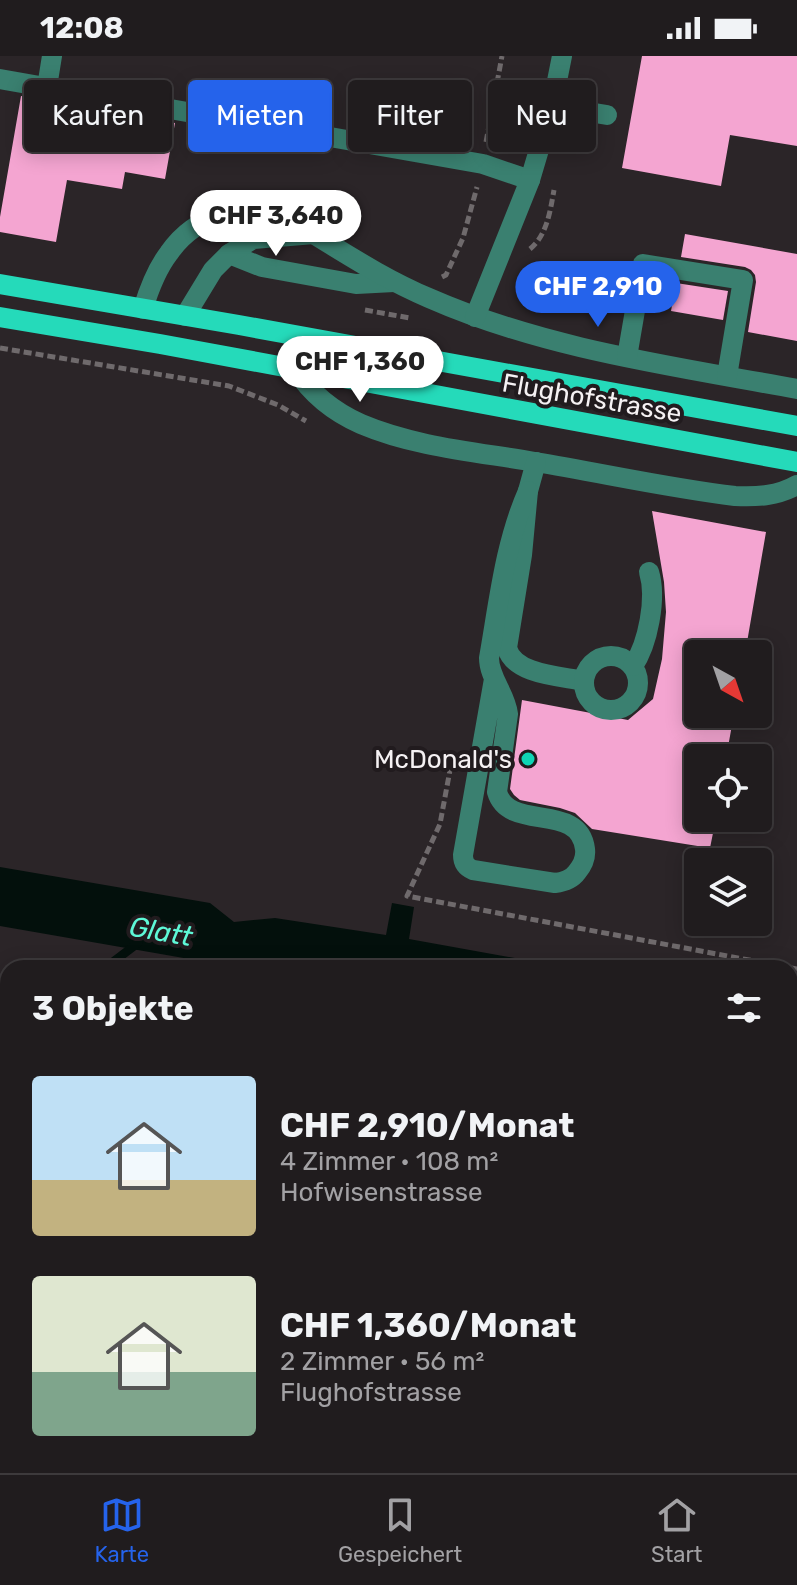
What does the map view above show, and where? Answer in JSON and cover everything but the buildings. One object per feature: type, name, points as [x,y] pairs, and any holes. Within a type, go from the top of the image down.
[{"type":"main road","name":"Flughofstrasse","points":[[0,284],[797,426]]},
{"type":"main road","points":[[143,309],[160,344],[185,316]]},
{"type":"main road","name":"Flughofstrasse","points":[[0,317],[797,462]]},
{"type":"street","points":[[48,80],[52,56]]},
{"type":"street","points":[[557,80],[562,56]]},
{"type":"street","points":[[0,79],[24,83]]},
{"type":"street","points":[[172,109],[483,164],[530,180]]},
{"type":"street","points":[[596,113],[607,115]]},
{"type":"street","points":[[475,317],[538,152]]},
{"type":"street","points":[[143,309],[155,276],[171,249],[189,232],[225,212],[262,210],[278,214],[394,282],[518,332],[567,345],[797,389]]},
{"type":"street","points":[[185,316],[213,270],[229,254],[253,239],[314,234]]},
{"type":"street","points":[[229,254],[262,267],[356,284],[394,282]]},
{"type":"street","points":[[627,357],[643,264],[743,280],[727,376]]},
{"type":"street","points":[[296,370],[322,401],[359,424],[405,439],[735,496],[772,495],[797,485]]},
{"type":"street","points":[[494,679],[463,863],[473,870],[562,882],[574,876],[585,859],[585,847],[576,828],[564,822],[509,809],[498,796],[508,714],[506,702],[489,667],[504,572],[517,516],[536,462]]},
{"type":"street","points":[[528,491],[522,555],[508,641],[509,655],[521,667],[584,681]]},
{"type":"street","points":[[633,666],[643,649],[652,605],[653,585],[649,572]]},
{"type":"street","points":[[604,657],[620,657],[633,666],[638,691],[627,706],[611,711],[594,704],[585,690],[584,681],[590,666],[604,657]]},
{"type":"path","points":[[438,280],[446,275],[463,238]]},
{"type":"path","points":[[0,348],[229,386]]},
{"type":"path","points":[[454,745],[440,824],[407,896],[749,960]]},
{"type":"water","name":"Glatt","points":[[0,867],[210,903],[234,922],[275,918],[386,935],[392,903],[414,907],[409,939],[526,960],[195,960],[0,926]]},
{"type":"waterway","name":"Glatt","points":[[116,960],[138,943]]},
{"type":"place","name":"McDonald's","points":[[528,759]]}]
